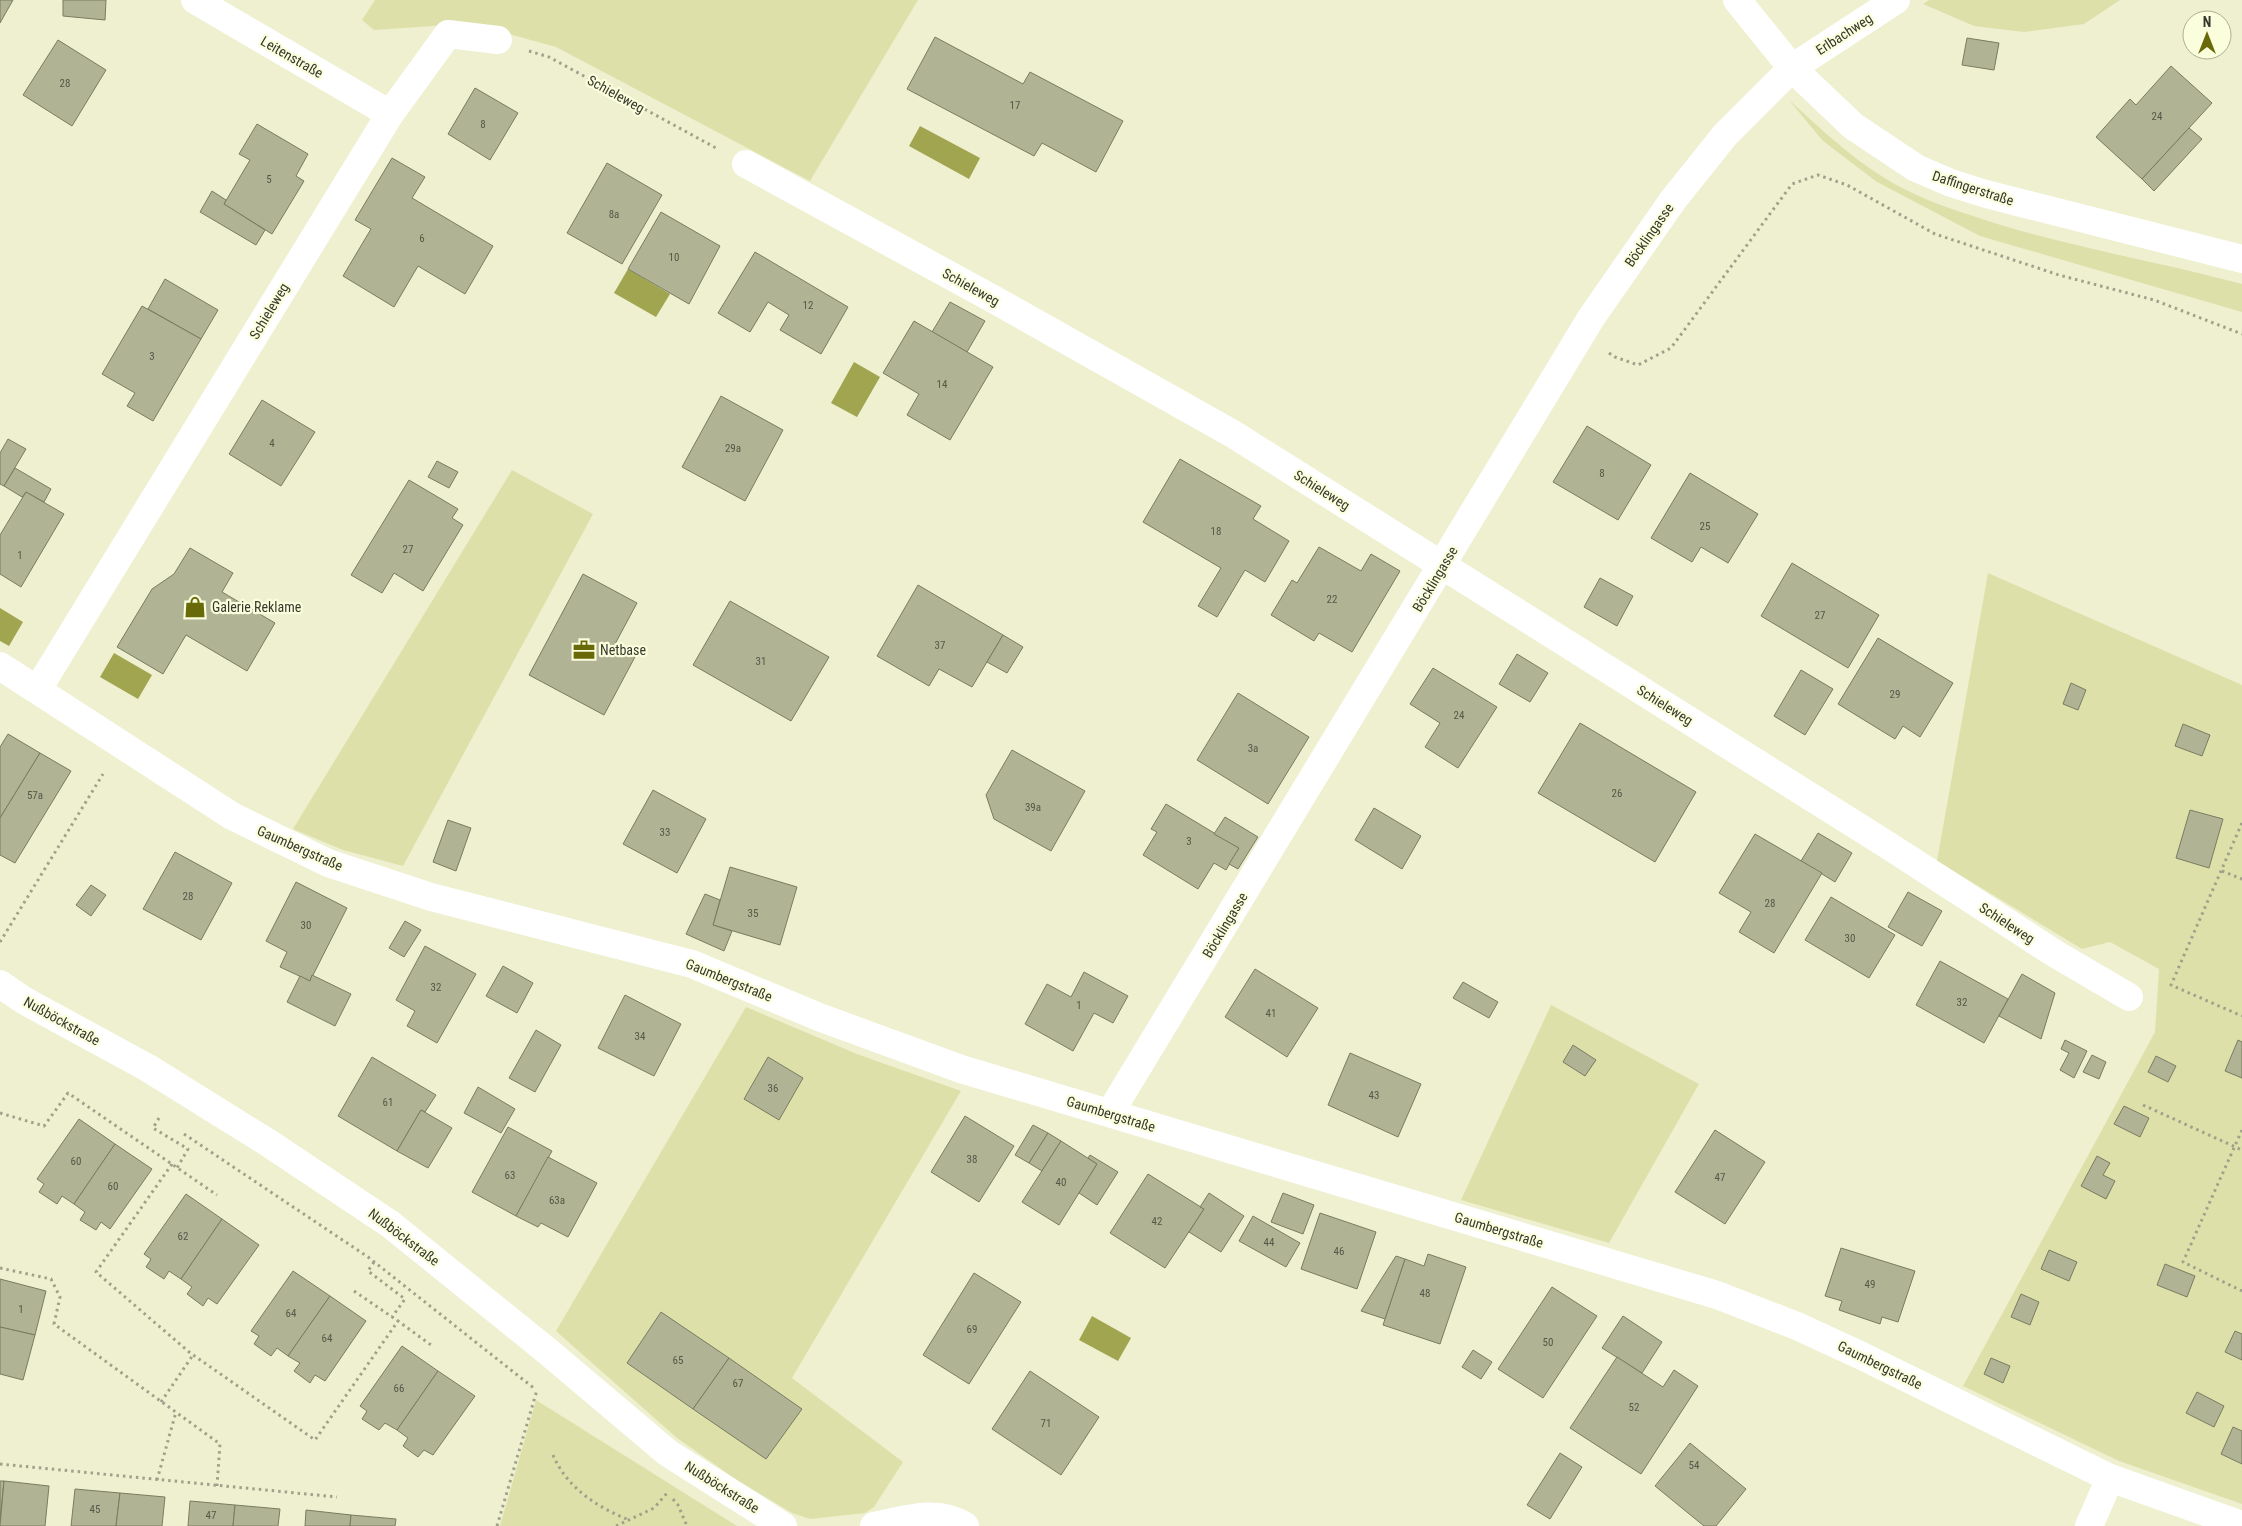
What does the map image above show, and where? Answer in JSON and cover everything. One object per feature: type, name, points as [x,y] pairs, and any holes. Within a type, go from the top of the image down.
[{"type":"street","name":"Leitenstraße","points":[[195,0],[390,114]]},
{"type":"street","name":"Daffingerstraße","points":[[1737,0],[1792,68],[1853,126],[1916,168],[1942,180],[1986,194],[2242,259]]},
{"type":"street","name":"Erlbachweg","points":[[1792,68],[1896,0]]},
{"type":"street","name":"Schieleweg","points":[[38,689],[390,114],[448,34],[498,40]]},
{"type":"street","name":"Böcklingasse","points":[[1110,1113],[1581,335],[1673,200],[1719,142],[1792,68]]},
{"type":"street","name":"Schieleweg","points":[[746,164],[995,300],[1233,434],[1888,846],[2054,954],[2129,998]]},
{"type":"street","name":"Gaumbergstraße","points":[[0,666],[232,816],[328,863],[431,897],[692,964],[819,1017],[961,1069],[1718,1295],[1797,1326],[1862,1356],[2110,1478],[2242,1525]]},
{"type":"street","name":"Nußböckstraße","points":[[0,984],[25,1001],[148,1068],[267,1142],[390,1224],[546,1350],[668,1453],[783,1526]]},
{"type":"street","points":[[2089,1526],[2110,1478]]},
{"type":"street","points":[[874,1526],[937,1515],[956,1520],[965,1526]]},
{"type":"path","name":"Schieleweg","points":[[498,40],[549,57],[746,164]]},
{"type":"path","points":[[1581,335],[1615,358],[1638,365],[1671,348],[1792,184],[1818,175],[1847,185],[1935,234],[2059,275],[2154,300],[2242,334]]},
{"type":"path","points":[[0,942],[122,744]]},
{"type":"path","points":[[2242,823],[2171,985],[2242,1016]]},
{"type":"path","points":[[2222,871],[2242,879]]},
{"type":"path","points":[[0,1112],[44,1126],[68,1093],[217,1195]]},
{"type":"path","points":[[2143,1105],[2242,1150]]},
{"type":"path","points":[[151,1113],[166,1123]]},
{"type":"path","points":[[159,1118],[153,1128],[188,1149],[177,1168]]},
{"type":"path","points":[[2242,1130],[2183,1262],[2242,1290]]},
{"type":"path","points":[[180,1132],[374,1262],[546,1396]]},
{"type":"path","points":[[172,1164],[96,1272],[193,1355],[315,1440],[398,1321]]},
{"type":"path","points":[[374,1262],[368,1271],[405,1299],[392,1318]]},
{"type":"path","points":[[0,1268],[51,1279],[60,1297],[54,1324],[220,1444],[217,1486]]},
{"type":"path","points":[[354,1291],[431,1345]]},
{"type":"path","points":[[162,1402],[193,1355]]},
{"type":"path","points":[[498,1526],[537,1390]]},
{"type":"path","points":[[157,1480],[176,1412]]},
{"type":"path","points":[[553,1456],[563,1476],[576,1488],[606,1511],[628,1520]]},
{"type":"path","points":[[0,1464],[337,1498]]},
{"type":"path","points":[[616,1526],[654,1508],[672,1486]]},
{"type":"path","points":[[668,1492],[678,1505],[687,1526]]},
{"type":"shaded area","points":[[375,0],[918,0],[810,181],[556,47],[502,32],[448,25],[374,30],[362,20]]},
{"type":"shaded area","points":[[1929,0],[2120,0],[2084,24],[2024,32],[1974,26],[1923,4]]},
{"type":"shaded area","points":[[1789,100],[1870,169],[1916,195],[2006,227],[2242,284],[2242,312],[1980,236],[1877,182],[1823,141]]},
{"type":"shaded area","points":[[920,126],[980,158],[969,179],[909,146]]},
{"type":"shaded area","points":[[628,269],[670,294],[656,317],[614,293]]},
{"type":"shaded area","points":[[854,362],[880,377],[857,417],[831,403]]},
{"type":"shaded area","points":[[512,470],[593,514],[403,866],[343,850],[293,829]]},
{"type":"shaded area","points":[[1988,573],[2242,685],[2242,1504],[2119,1461],[1963,1386],[2155,1032],[2159,969],[2110,942],[2082,949],[1937,861]]},
{"type":"shaded area","points":[[0,608],[23,622],[9,646],[0,641]]},
{"type":"shaded area","points":[[114,653],[152,675],[138,699],[100,677]]},
{"type":"shaded area","points":[[1551,1005],[1699,1084],[1609,1243],[1461,1200]]},
{"type":"shaded area","points":[[746,1007],[857,1054],[961,1091],[792,1378],[903,1462],[874,1507],[865,1513],[810,1519],[792,1513],[737,1480],[677,1438],[556,1331]]},
{"type":"shaded area","points":[[1092,1316],[1131,1338],[1118,1361],[1079,1340]]},
{"type":"shaded area","points":[[536,1400],[737,1526],[500,1526]]},
{"type":"building","points":[[0,0],[13,0],[0,23]]},
{"type":"building","points":[[63,0],[106,0],[105,20],[63,16]]},
{"type":"building","points":[[935,37],[1023,84],[1030,72],[1123,121],[1096,172],[1042,143],[1034,156],[907,89]]},
{"type":"building","points":[[1967,38],[1999,43],[1994,70],[1962,65]]},
{"type":"building","points":[[58,40],[106,70],[72,126],[23,95]]},
{"type":"building","points":[[2171,66],[2212,103],[2142,179],[2096,137],[2130,99],[2136,105]]},
{"type":"building","points":[[475,88],[518,113],[490,160],[448,134]]},
{"type":"building","points":[[257,124],[308,154],[296,176],[304,181],[272,234],[224,204],[250,160],[239,154]]},
{"type":"building","points":[[2189,128],[2202,139],[2154,191],[2142,179]]},
{"type":"building","points":[[392,158],[425,177],[412,198],[493,246],[465,294],[418,266],[394,307],[343,276],[371,229],[355,220]]},
{"type":"building","points":[[607,163],[662,195],[622,264],[567,233]]},
{"type":"building","points":[[212,191],[226,200],[224,204],[265,230],[256,245],[200,212]]},
{"type":"building","points":[[661,212],[720,246],[689,304],[628,269]]},
{"type":"building","points":[[755,252],[848,307],[821,354],[780,330],[789,315],[768,302],[750,332],[718,313]]},
{"type":"building","points":[[165,279],[218,310],[201,339],[148,309]]},
{"type":"building","points":[[950,302],[985,321],[967,352],[932,332]]},
{"type":"building","points":[[142,306],[201,339],[153,421],[127,406],[135,393],[102,374]]},
{"type":"building","points":[[914,321],[993,367],[950,440],[907,415],[919,394],[883,373]]},
{"type":"building","points":[[721,396],[783,430],[745,501],[682,467]]},
{"type":"building","points":[[262,400],[315,432],[281,486],[229,454]]},
{"type":"building","points":[[1587,426],[1651,465],[1618,520],[1553,482]]},
{"type":"building","points":[[8,439],[26,449],[4,486],[0,484],[0,453]]},
{"type":"building","points":[[1180,459],[1261,506],[1253,519],[1289,541],[1265,582],[1245,570],[1217,617],[1198,606],[1221,568],[1143,522]]},
{"type":"building","points":[[437,461],[458,472],[449,488],[428,477]]},
{"type":"building","points":[[15,468],[51,489],[44,502],[26,492],[22,497],[4,486]]},
{"type":"building","points":[[1690,473],[1758,514],[1728,563],[1701,547],[1692,562],[1651,538]]},
{"type":"building","points":[[409,480],[458,509],[452,518],[463,525],[423,591],[394,573],[382,593],[351,575]]},
{"type":"building","points":[[26,492],[64,514],[21,587],[0,574],[0,535]]},
{"type":"building","points":[[1319,547],[1361,571],[1371,554],[1400,571],[1352,652],[1319,633],[1314,641],[1271,615],[1292,580],[1297,583]]},
{"type":"building","name":"Galerie Reklame","points":[[190,548],[233,573],[222,592],[275,623],[247,671],[186,635],[163,674],[117,647],[152,589],[174,574]]},
{"type":"building","points":[[1792,563],[1879,615],[1848,668],[1761,616]]},
{"type":"building","name":"Netbase","points":[[583,574],[637,603],[615,644],[636,655],[604,715],[529,675]]},
{"type":"building","points":[[1600,578],[1633,596],[1617,626],[1584,607]]},
{"type":"building","points":[[918,585],[1003,635],[972,687],[939,669],[929,686],[877,656]]},
{"type":"building","points":[[730,601],[829,657],[791,721],[693,665]]},
{"type":"building","points":[[1003,635],[1023,647],[1007,673],[987,662]]},
{"type":"building","points":[[1878,638],[1953,683],[1920,737],[1903,726],[1895,739],[1838,704]]},
{"type":"building","points":[[1517,654],[1548,673],[1530,702],[1499,684]]},
{"type":"building","points":[[1433,668],[1497,707],[1458,768],[1425,747],[1440,723],[1410,704]]},
{"type":"building","points":[[1801,670],[1833,689],[1805,735],[1774,716]]},
{"type":"building","points":[[2071,683],[2086,690],[2078,710],[2063,704]]},
{"type":"building","points":[[1238,693],[1309,737],[1268,804],[1197,760]]},
{"type":"building","points":[[1580,723],[1696,792],[1655,862],[1538,793]]},
{"type":"building","points":[[2183,724],[2210,735],[2202,756],[2175,746]]},
{"type":"building","points":[[8,734],[40,753],[0,818],[0,747]]},
{"type":"building","points":[[1012,750],[1085,791],[1051,851],[994,819],[986,795]]},
{"type":"building","points":[[40,753],[71,771],[15,863],[0,855],[0,818]]},
{"type":"building","points":[[653,790],[706,819],[677,873],[623,844]]},
{"type":"building","points":[[1166,804],[1239,848],[1226,870],[1214,863],[1198,889],[1143,855],[1157,832],[1151,829]]},
{"type":"building","points":[[1374,808],[1421,836],[1402,869],[1355,840]]},
{"type":"building","points":[[2190,810],[2223,819],[2209,868],[2176,858]]},
{"type":"building","points":[[1225,817],[1258,837],[1238,869],[1229,864],[1239,848],[1214,834]]},
{"type":"building","points":[[448,820],[471,828],[456,871],[433,862]]},
{"type":"building","points":[[1818,833],[1852,853],[1835,882],[1801,861]]},
{"type":"building","points":[[1755,834],[1822,873],[1774,953],[1739,932],[1751,912],[1719,893]]},
{"type":"building","points":[[175,852],[232,883],[201,940],[143,909]]},
{"type":"building","points":[[730,867],[797,887],[780,945],[713,925]]},
{"type":"building","points":[[296,882],[347,908],[310,981],[280,967],[287,952],[266,941]]},
{"type":"building","points":[[91,885],[106,895],[91,916],[76,905]]},
{"type":"building","points":[[1908,892],[1942,911],[1922,946],[1888,927]]},
{"type":"building","points":[[705,894],[720,900],[713,925],[732,931],[724,951],[686,934]]},
{"type":"building","points":[[1831,897],[1895,935],[1869,978],[1805,940]]},
{"type":"building","points":[[405,921],[421,930],[404,957],[389,948]]},
{"type":"building","points":[[425,946],[476,974],[437,1043],[407,1026],[415,1011],[396,1000]]},
{"type":"building","points":[[1940,961],[2008,999],[1984,1043],[1916,1005]]},
{"type":"building","points":[[503,966],[533,983],[517,1013],[486,996]]},
{"type":"building","points":[[1255,969],[1318,1008],[1287,1057],[1225,1017]]},
{"type":"building","points":[[1084,972],[1128,996],[1113,1023],[1094,1013],[1073,1051],[1025,1024],[1047,984],[1071,997]]},
{"type":"building","points":[[2022,974],[2055,993],[2041,1039],[1999,1016]]},
{"type":"building","points":[[312,975],[351,994],[335,1026],[287,1002],[300,976],[310,981]]},
{"type":"building","points":[[1463,982],[1498,1002],[1489,1018],[1453,998]]},
{"type":"building","points":[[625,995],[681,1024],[654,1076],[598,1048]]},
{"type":"building","points":[[536,1030],[561,1045],[535,1092],[509,1078]]},
{"type":"building","points":[[2065,1040],[2087,1051],[2074,1078],[2060,1070],[2069,1053],[2061,1049]]},
{"type":"building","points":[[2238,1040],[2242,1042],[2242,1078],[2225,1071]]},
{"type":"building","points":[[1573,1045],[1596,1060],[1585,1076],[1563,1062]]},
{"type":"building","points":[[1350,1053],[1421,1084],[1398,1137],[1328,1105]]},
{"type":"building","points":[[2092,1055],[2106,1062],[2099,1079],[2083,1072]]},
{"type":"building","points":[[2156,1056],[2176,1066],[2168,1082],[2148,1072]]},
{"type":"building","points":[[372,1057],[436,1095],[425,1112],[421,1110],[397,1151],[338,1116]]},
{"type":"building","points":[[768,1057],[803,1078],[779,1120],[744,1099]]},
{"type":"building","points":[[478,1087],[515,1109],[501,1133],[464,1113]]},
{"type":"building","points":[[2124,1106],[2149,1118],[2140,1137],[2114,1124]]},
{"type":"building","points":[[421,1110],[452,1128],[428,1168],[397,1151]]},
{"type":"building","points":[[965,1116],[1014,1146],[979,1202],[931,1172]]},
{"type":"building","points":[[79,1119],[115,1144],[74,1204],[62,1196],[57,1204],[39,1192],[44,1184],[37,1179]]},
{"type":"building","points":[[1033,1125],[1048,1133],[1029,1163],[1015,1155]]},
{"type":"building","points":[[508,1127],[552,1151],[516,1216],[472,1192]]},
{"type":"building","points":[[1715,1130],[1765,1162],[1725,1224],[1675,1192]]},
{"type":"building","points":[[1048,1133],[1061,1141],[1042,1171],[1029,1163]]},
{"type":"building","points":[[1061,1141],[1097,1164],[1059,1225],[1022,1202]]},
{"type":"building","points":[[115,1144],[152,1169],[110,1229],[101,1222],[96,1230],[80,1220],[85,1212],[74,1204]]},
{"type":"building","points":[[1090,1155],[1118,1172],[1097,1205],[1079,1193],[1097,1164],[1088,1158]]},
{"type":"building","points":[[2097,1156],[2110,1163],[2103,1175],[2115,1181],[2106,1199],[2081,1186]]},
{"type":"building","points":[[548,1157],[597,1183],[568,1237],[541,1223],[538,1227],[516,1216]]},
{"type":"building","points":[[1148,1174],[1204,1209],[1165,1268],[1110,1233]]},
{"type":"building","points":[[1209,1193],[1244,1216],[1221,1252],[1189,1232],[1204,1209],[1200,1207]]},
{"type":"building","points":[[1283,1193],[1314,1205],[1303,1234],[1271,1222]]},
{"type":"building","points":[[186,1194],[222,1219],[181,1279],[169,1271],[164,1279],[146,1267],[151,1259],[144,1254]]},
{"type":"building","points":[[1320,1213],[1376,1232],[1357,1289],[1301,1269]]},
{"type":"building","points":[[1253,1216],[1300,1243],[1286,1267],[1239,1241]]},
{"type":"building","points":[[222,1219],[259,1245],[217,1304],[208,1298],[203,1306],[187,1294],[192,1287],[181,1279]]},
{"type":"building","points":[[1841,1248],[1915,1271],[1898,1322],[1882,1317],[1880,1324],[1839,1310],[1842,1301],[1825,1296]]},
{"type":"building","points":[[2049,1250],[2077,1262],[2069,1281],[2041,1269]]},
{"type":"building","points":[[1428,1254],[1466,1267],[1440,1344],[1383,1325],[1405,1259],[1424,1266]]},
{"type":"building","points":[[1396,1256],[1405,1259],[1385,1319],[1361,1311]]},
{"type":"building","points":[[2165,1264],[2195,1276],[2187,1297],[2157,1285]]},
{"type":"building","points":[[293,1271],[330,1296],[288,1356],[277,1348],[271,1356],[254,1344],[259,1336],[251,1331]]},
{"type":"building","points":[[974,1273],[1021,1302],[969,1384],[923,1355]]},
{"type":"building","points":[[0,1279],[46,1291],[35,1335],[0,1327]]},
{"type":"building","points":[[1552,1287],[1597,1316],[1543,1398],[1498,1369]]},
{"type":"building","points":[[2021,1294],[2039,1302],[2030,1325],[2011,1317]]},
{"type":"building","points":[[330,1296],[366,1321],[325,1381],[315,1375],[310,1383],[294,1371],[300,1363],[288,1356]]},
{"type":"building","points":[[661,1312],[729,1358],[693,1409],[627,1363]]},
{"type":"building","points":[[1623,1316],[1662,1342],[1642,1373],[1602,1348]]},
{"type":"building","points":[[0,1327],[35,1335],[23,1380],[0,1374]]},
{"type":"building","points":[[2235,1331],[2242,1334],[2242,1360],[2225,1352]]},
{"type":"building","points":[[402,1346],[438,1371],[397,1430],[385,1423],[379,1430],[362,1419],[367,1411],[360,1406]]},
{"type":"building","points":[[1473,1350],[1492,1362],[1481,1379],[1462,1367]]},
{"type":"building","points":[[1617,1357],[1663,1387],[1674,1370],[1698,1386],[1641,1474],[1570,1428]]},
{"type":"building","points":[[729,1358],[802,1409],[766,1459],[693,1409]]},
{"type":"building","points":[[1991,1358],[2010,1366],[2003,1383],[1984,1374]]},
{"type":"building","points":[[438,1371],[475,1396],[433,1455],[424,1450],[418,1457],[403,1446],[408,1438],[397,1430]]},
{"type":"building","points":[[1030,1371],[1099,1417],[1061,1475],[992,1429]]},
{"type":"building","points":[[2197,1392],[2224,1406],[2214,1427],[2186,1413]]},
{"type":"building","points":[[2233,1427],[2242,1431],[2242,1464],[2221,1454]]},
{"type":"building","points":[[1690,1443],[1746,1489],[1716,1526],[1704,1526],[1655,1486]]},
{"type":"building","points":[[1560,1453],[1582,1467],[1550,1519],[1527,1505]]},
{"type":"building","points":[[0,1481],[4,1481],[0,1521]]},
{"type":"building","points":[[4,1481],[49,1486],[45,1526],[0,1526]]},
{"type":"building","points":[[75,1489],[120,1493],[116,1526],[71,1526]]},
{"type":"building","points":[[120,1493],[165,1497],[162,1526],[116,1526]]},
{"type":"building","points":[[190,1501],[235,1505],[233,1526],[188,1526]]},
{"type":"building","points":[[235,1505],[280,1509],[278,1526],[233,1526]]},
{"type":"building","points":[[306,1510],[351,1515],[350,1526],[305,1526]]},
{"type":"building","points":[[351,1515],[396,1519],[395,1526],[350,1526]]},
{"type":"place","name":"Galerie Reklame","points":[[195,607]]},
{"type":"place","name":"Netbase","points":[[584,650]]}]
